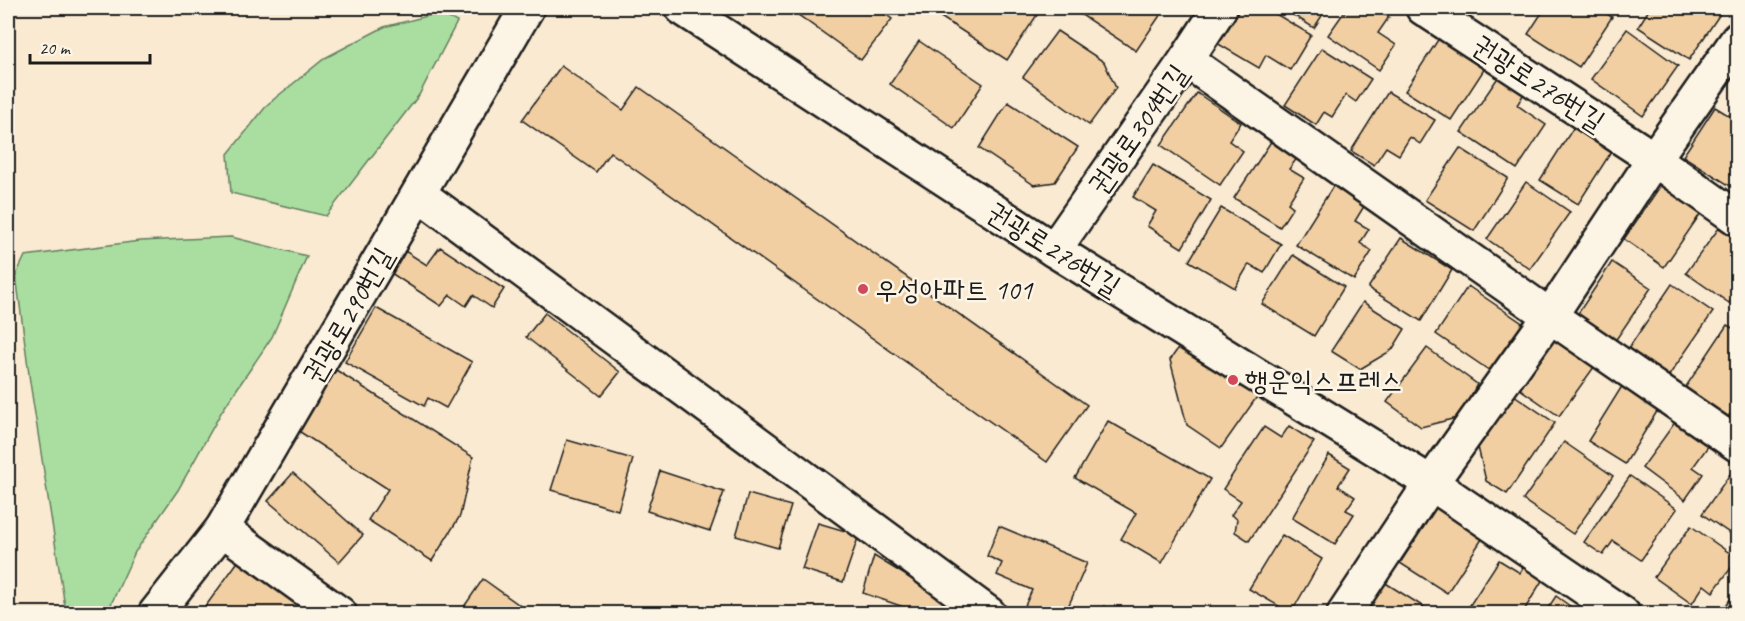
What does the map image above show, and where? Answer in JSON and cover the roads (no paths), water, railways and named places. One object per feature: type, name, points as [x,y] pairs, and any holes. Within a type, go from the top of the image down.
[{"type":"street","name":"권광로290번길","points":[[155,614],[222,530],[527,8]]},
{"type":"street","name":"권광로276번길","points":[[682,8],[1054,250],[1431,483],[1623,614]]},
{"type":"street","name":"권광로304번길","points":[[1054,250],[1220,8]]},
{"type":"street","name":"권광로276번길","points":[[1423,8],[1654,159],[1737,219]]},
{"type":"street","points":[[1344,614],[1431,483],[1550,316],[1737,39]]},
{"type":"street","points":[[1186,60],[1737,445]]},
{"type":"street","points":[[419,194],[769,450],[988,614]]},
{"type":"street","points":[[222,530],[340,614]]},
{"type":"place","name":"우성아파트 101","points":[[863,289]]},
{"type":"place","name":"행운익스프레스","points":[[1233,380]]}]
